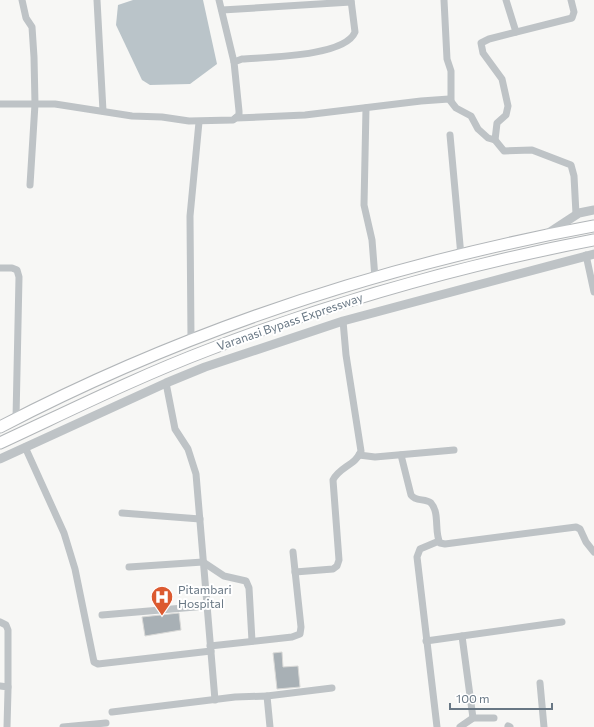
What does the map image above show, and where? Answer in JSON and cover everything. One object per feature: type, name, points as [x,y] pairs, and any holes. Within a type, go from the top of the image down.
[{"type":"highway","name":"Varanasi Bypass Expressway","points":[[0,427],[16,418],[191,339],[375,278],[546,235],[594,226]]},
{"type":"highway","name":"Varanasi Bypass Expressway","points":[[0,443],[104,395],[208,350],[329,307],[425,280],[546,249],[594,240]]},
{"type":"street","points":[[22,0],[26,18],[32,27],[33,33],[35,104],[30,185]]},
{"type":"street","points":[[97,0],[103,111]]},
{"type":"street","points":[[219,0],[234,62],[239,111],[236,118]]},
{"type":"street","points":[[444,0],[447,59],[451,71],[451,100],[456,108],[471,116],[478,130],[485,136],[495,140],[504,150],[532,150],[571,165],[574,176],[576,214]]},
{"type":"street","points":[[506,0],[516,32]]},
{"type":"street","points":[[495,140],[497,123],[506,115],[508,106],[502,79],[483,52],[481,43],[516,32],[572,18],[574,12],[571,0]]},
{"type":"street","points":[[222,10],[351,1],[355,32],[350,39],[336,46],[297,56],[242,58],[234,62]]},
{"type":"street","points":[[0,104],[55,104],[132,116],[162,117],[199,122],[236,118],[305,115],[420,100],[451,100]]},
{"type":"street","points":[[366,108],[364,205],[372,240],[375,278]]},
{"type":"street","points":[[191,339],[190,216],[199,122]]},
{"type":"street","points":[[450,135],[461,256]]},
{"type":"street","points":[[546,235],[576,214],[594,210]]},
{"type":"street","points":[[0,459],[166,383],[205,367],[343,321],[590,255],[594,292]]},
{"type":"street","points":[[0,268],[12,268],[17,270],[19,277],[16,418]]},
{"type":"street","points":[[295,572],[333,569],[337,566],[339,560],[333,480],[336,475],[350,465],[359,456],[360,438],[346,355],[343,321]]},
{"type":"street","points":[[166,383],[175,429],[188,449],[196,474],[215,700]]},
{"type":"street","points":[[26,447],[64,533],[75,569],[94,662],[98,664],[210,649],[252,641],[292,637],[300,634],[301,627],[293,552]]},
{"type":"street","points":[[359,456],[375,457],[454,450]]},
{"type":"street","points":[[401,455],[411,495],[415,499],[429,502],[433,507],[439,542]]},
{"type":"street","points":[[122,513],[200,519]]},
{"type":"street","points":[[436,727],[418,552],[423,548],[439,542],[445,544],[576,527],[580,529],[586,542],[594,552]]},
{"type":"street","points":[[129,567],[203,562],[224,576],[242,579],[248,583],[252,641]]},
{"type":"street","points":[[102,615],[207,606]]},
{"type":"street","points":[[0,622],[6,625],[8,630],[4,686],[7,727]]},
{"type":"street","points":[[426,641],[562,622]]},
{"type":"street","points":[[462,636],[473,718]]},
{"type":"street","points":[[540,683],[544,727]]},
{"type":"street","points":[[112,712],[332,688]]},
{"type":"street","points":[[267,696],[270,727]]},
{"type":"street","points":[[460,727],[473,718],[494,718]]},
{"type":"street","points":[[63,727],[106,724]]},
{"type":"shaded area","points":[[133,0],[203,0],[217,64],[190,84],[150,85],[142,80],[116,25],[118,5]]},
{"type":"building","points":[[179,613],[181,630],[145,636],[142,617]]},
{"type":"building","points":[[282,652],[283,667],[298,666],[300,687],[277,689],[273,653]]},
{"type":"place","name":"Pitambari Hospital","points":[[162,616]]}]
